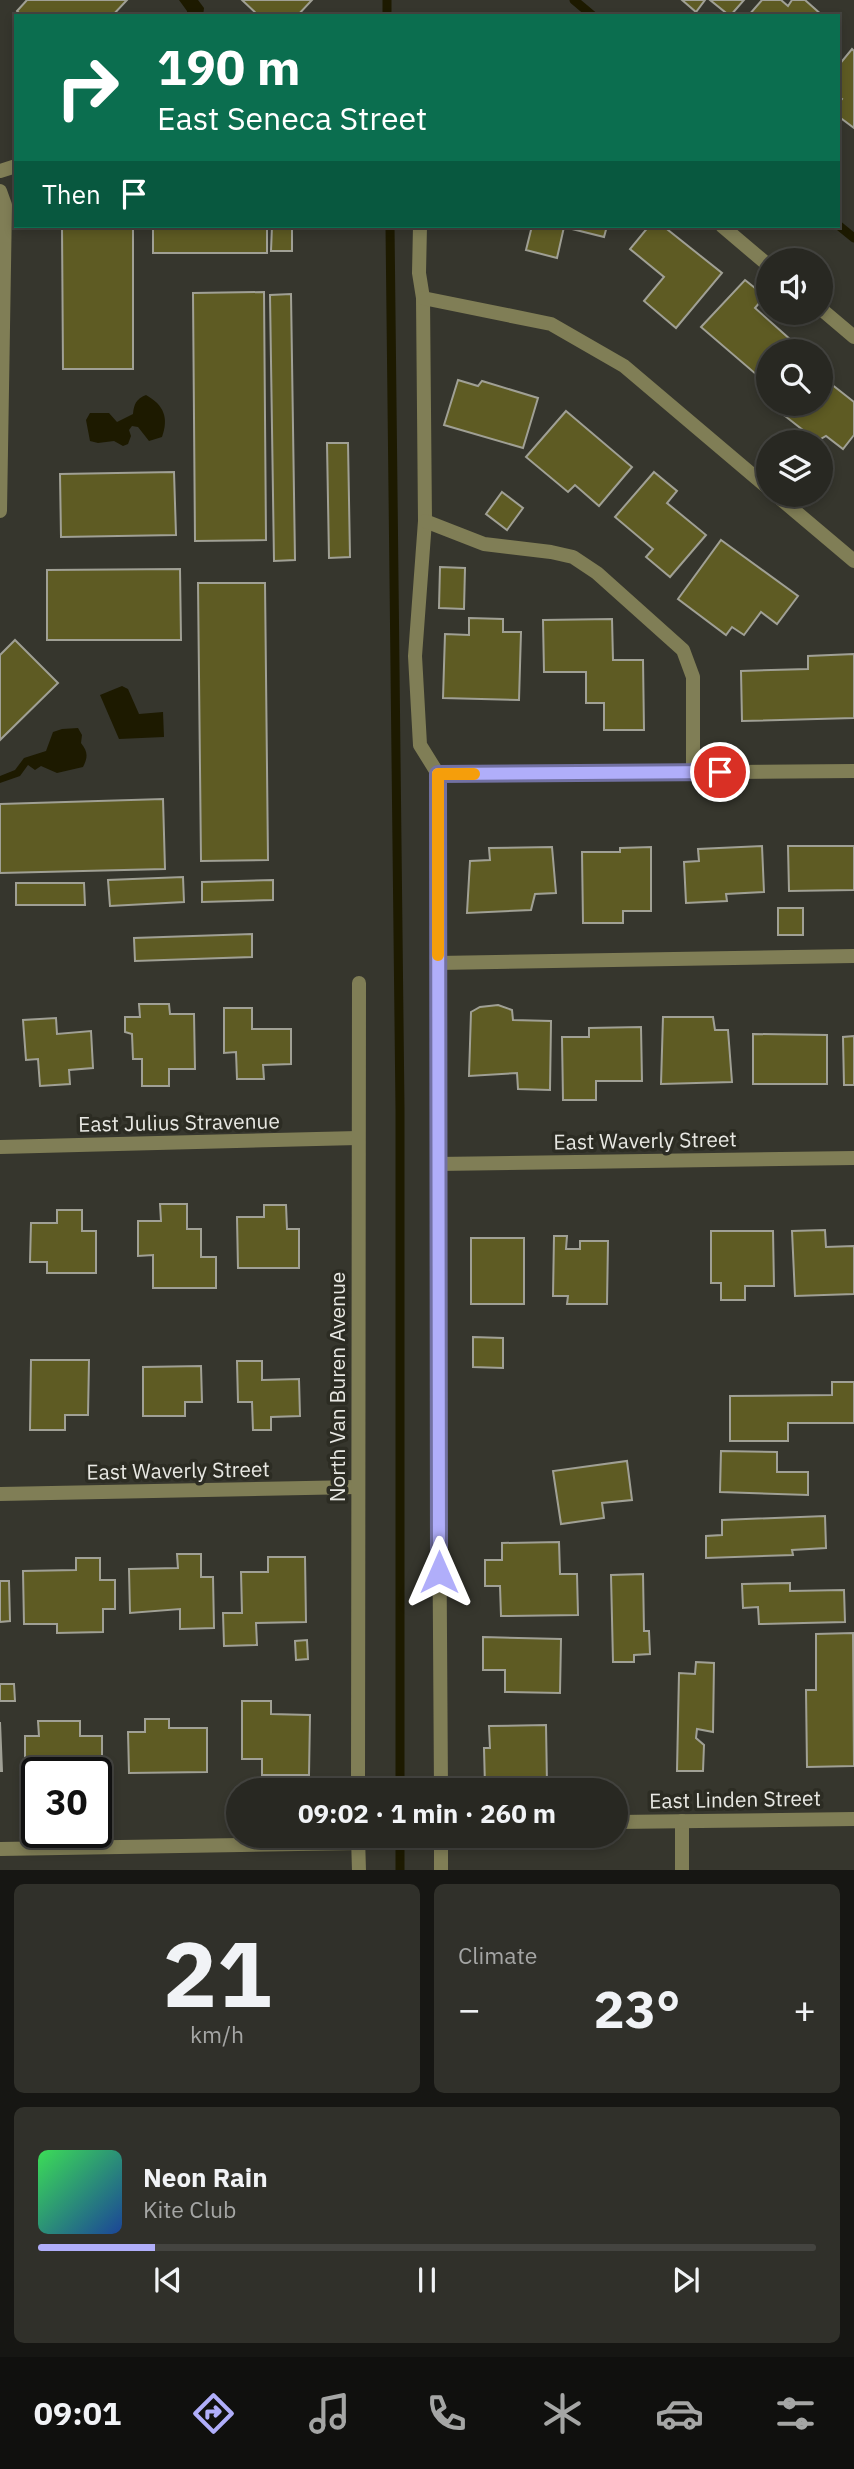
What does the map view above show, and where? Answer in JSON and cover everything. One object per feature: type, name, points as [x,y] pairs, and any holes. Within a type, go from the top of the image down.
[{"type":"street","points":[[0,191],[5,205],[0,511]]},
{"type":"street","points":[[419,228],[419,273],[423,298],[425,521],[415,656],[420,745],[438,774],[437,1164],[441,1778]]},
{"type":"street","points":[[724,228],[756,255]]},
{"type":"street","points":[[423,298],[551,324],[624,366],[756,478]]},
{"type":"street","points":[[833,319],[854,337]]},
{"type":"street","points":[[790,507],[854,561]]},
{"type":"street","points":[[425,521],[484,544],[573,557],[597,573],[683,650],[693,677],[693,773]]},
{"type":"street","points":[[438,774],[854,771]]},
{"type":"street","points":[[438,963],[854,956]]},
{"type":"street","name":"North Van Buren Avenue","points":[[358,1778],[359,983]]},
{"type":"street","name":"East Julius Stravenue","points":[[0,1147],[358,1138]]},
{"type":"street","name":"East Waverly Street","points":[[437,1164],[854,1158]]},
{"type":"street","name":"East Waverly Street","points":[[0,1494],[358,1487]]},
{"type":"street","name":"East Linden Street","points":[[628,1822],[854,1819]]},
{"type":"street","points":[[682,1821],[682,1870]]},
{"type":"street","points":[[0,1849],[226,1843]]},
{"type":"street","points":[[359,1848],[359,1870]]},
{"type":"street","points":[[441,1848],[441,1870]]},
{"type":"shaded area","points":[[179,0],[198,0],[204,8],[203,14],[187,14]]},
{"type":"shaded area","points":[[146,395],[157,403],[165,418],[162,437],[149,441],[138,427],[132,426],[128,444],[123,446],[114,441],[90,441],[86,420],[90,413],[109,413],[117,422],[133,414],[136,402]]},
{"type":"shaded area","points":[[122,686],[128,689],[139,714],[163,712],[164,737],[119,739],[100,695]]},
{"type":"shaded area","points":[[78,728],[86,755],[83,767],[57,773],[41,766],[35,770],[28,765],[20,776],[0,783],[0,776],[15,770],[24,758],[46,751],[53,732]]},
{"type":"building","points":[[27,0],[127,0],[114,14],[20,14],[17,11]]},
{"type":"building","points":[[242,0],[312,0],[299,14],[257,14]]},
{"type":"building","points":[[682,0],[705,0],[696,12]]},
{"type":"building","points":[[710,0],[744,0],[732,14],[728,14]]},
{"type":"building","points":[[762,0],[781,0],[788,6],[792,0],[805,0],[821,14],[750,14]]},
{"type":"building","points":[[852,49],[854,128],[840,118],[840,64]]},
{"type":"building","points":[[62,228],[133,228],[133,369],[63,369]]},
{"type":"building","points":[[153,228],[267,228],[267,253],[153,253]]},
{"type":"building","points":[[272,228],[292,228],[292,251],[271,251]]},
{"type":"building","points":[[532,228],[564,228],[557,258],[526,250]]},
{"type":"building","points":[[568,228],[606,228],[604,237]]},
{"type":"building","points":[[647,228],[666,228],[722,273],[676,328],[644,301],[664,277],[630,249]]},
{"type":"building","points":[[745,280],[756,289],[756,325],[774,325],[790,339],[756,339],[756,374],[701,327]]},
{"type":"building","points":[[264,292],[266,540],[195,541],[193,293]]},
{"type":"building","points":[[291,294],[295,560],[274,561],[270,295]]},
{"type":"building","points":[[458,380],[478,386],[482,381],[538,398],[523,448],[444,425]]},
{"type":"building","points":[[833,385],[854,402],[854,435],[843,449],[833,441],[833,430],[803,430],[785,416],[833,416]]},
{"type":"building","points":[[566,411],[632,467],[599,506],[575,485],[568,492],[526,457]]},
{"type":"building","points":[[327,443],[348,443],[350,557],[329,558]]},
{"type":"building","points":[[174,472],[176,535],[61,537],[60,474]]},
{"type":"building","points":[[654,472],[677,491],[667,503],[706,535],[670,577],[646,557],[653,549],[615,517]]},
{"type":"building","points":[[502,492],[523,508],[507,530],[486,514]]},
{"type":"building","points":[[721,540],[798,596],[777,624],[761,612],[744,635],[732,627],[726,635],[678,599]]},
{"type":"building","points":[[440,567],[465,568],[464,609],[439,608]]},
{"type":"building","points":[[180,569],[181,640],[47,640],[47,570]]},
{"type":"building","points":[[198,583],[265,583],[268,860],[201,861]]},
{"type":"building","points":[[469,618],[503,619],[503,632],[521,632],[519,700],[443,698],[445,634],[469,635]]},
{"type":"building","points":[[612,619],[613,660],[643,660],[644,730],[604,730],[604,703],[586,703],[586,672],[544,672],[543,620]]},
{"type":"building","points":[[15,640],[58,683],[0,740],[0,655]]},
{"type":"building","points":[[854,654],[854,718],[742,721],[741,671],[808,669],[808,656]]},
{"type":"building","points":[[163,799],[165,869],[0,873],[0,804]]},
{"type":"building","points":[[762,846],[764,892],[726,894],[727,901],[686,903],[684,862],[699,861],[698,849]]},
{"type":"building","points":[[788,846],[854,846],[854,890],[789,891]]},
{"type":"building","points":[[552,847],[556,893],[535,894],[531,910],[467,913],[470,861],[490,860],[489,848]]},
{"type":"building","points":[[651,847],[651,911],[623,911],[623,923],[583,923],[582,852],[620,852],[620,848]]},
{"type":"building","points":[[183,877],[184,902],[110,906],[108,880]]},
{"type":"building","points":[[273,880],[273,900],[202,902],[202,882]]},
{"type":"building","points":[[16,883],[84,883],[85,905],[16,905]]},
{"type":"building","points":[[778,908],[803,908],[803,935],[778,935]]},
{"type":"building","points":[[252,934],[252,957],[135,961],[134,938]]},
{"type":"building","points":[[139,1004],[169,1004],[170,1014],[194,1014],[195,1069],[169,1069],[169,1086],[142,1086],[142,1059],[133,1059],[132,1034],[125,1032],[125,1017],[140,1017]]},
{"type":"building","points":[[498,1005],[512,1010],[513,1020],[551,1021],[550,1090],[518,1089],[517,1073],[469,1076],[471,1012],[480,1007]]},
{"type":"building","points":[[224,1008],[252,1008],[252,1029],[291,1029],[291,1064],[263,1065],[264,1079],[237,1079],[236,1052],[224,1053]]},
{"type":"building","points":[[663,1017],[713,1017],[715,1030],[728,1030],[732,1082],[661,1084]]},
{"type":"building","points":[[56,1018],[57,1034],[91,1031],[93,1068],[69,1070],[70,1084],[40,1086],[38,1059],[26,1060],[23,1020]]},
{"type":"building","points":[[641,1027],[642,1081],[596,1081],[596,1100],[563,1100],[562,1037],[589,1037],[589,1028]]},
{"type":"building","points":[[753,1034],[827,1035],[827,1084],[753,1084]]},
{"type":"building","points":[[854,1036],[854,1085],[844,1085],[843,1037]]},
{"type":"building","points":[[160,1204],[187,1204],[187,1229],[201,1229],[201,1257],[216,1257],[216,1288],[153,1288],[153,1255],[138,1256],[138,1221],[161,1221]]},
{"type":"building","points":[[264,1205],[286,1205],[287,1229],[299,1229],[299,1268],[238,1268],[237,1217],[264,1217]]},
{"type":"building","points":[[57,1210],[82,1210],[82,1231],[96,1231],[96,1273],[47,1273],[47,1262],[30,1262],[31,1223],[57,1223]]},
{"type":"building","points":[[825,1230],[826,1247],[854,1246],[854,1294],[795,1296],[792,1231]]},
{"type":"building","points":[[711,1231],[773,1231],[774,1286],[745,1286],[745,1300],[721,1300],[721,1283],[711,1283]]},
{"type":"building","points":[[554,1236],[567,1236],[566,1249],[580,1249],[580,1241],[608,1241],[607,1304],[567,1304],[568,1296],[553,1296]]},
{"type":"building","points":[[471,1238],[524,1238],[524,1304],[471,1304]]},
{"type":"building","points":[[473,1337],[503,1338],[503,1368],[473,1367]]},
{"type":"building","points":[[31,1360],[89,1360],[88,1415],[65,1415],[65,1430],[30,1430]]},
{"type":"building","points":[[237,1361],[262,1361],[262,1380],[299,1379],[300,1416],[271,1417],[271,1430],[253,1430],[252,1402],[238,1402]]},
{"type":"building","points":[[201,1366],[202,1402],[185,1402],[185,1416],[143,1416],[143,1367]]},
{"type":"building","points":[[832,1382],[854,1382],[854,1423],[788,1423],[788,1441],[730,1441],[730,1396],[832,1395]]},
{"type":"building","points":[[721,1451],[777,1452],[777,1472],[808,1472],[808,1495],[720,1492]]},
{"type":"building","points":[[627,1461],[632,1500],[602,1503],[604,1518],[561,1524],[553,1471]]},
{"type":"building","points":[[825,1516],[826,1548],[792,1550],[793,1555],[706,1558],[706,1536],[722,1535],[722,1520]]},
{"type":"building","points":[[559,1542],[560,1574],[577,1574],[578,1615],[501,1616],[500,1586],[485,1586],[485,1560],[502,1560],[502,1543]]},
{"type":"building","points":[[177,1554],[201,1554],[201,1577],[213,1577],[214,1628],[180,1629],[180,1609],[130,1613],[129,1569],[178,1568]]},
{"type":"building","points":[[268,1557],[305,1557],[306,1622],[256,1623],[257,1645],[224,1646],[223,1613],[242,1613],[241,1572],[268,1572]]},
{"type":"building","points":[[76,1558],[100,1558],[100,1580],[115,1580],[115,1609],[103,1609],[103,1632],[57,1633],[57,1624],[24,1624],[23,1571],[76,1570]]},
{"type":"building","points":[[643,1574],[644,1631],[649,1631],[650,1654],[634,1655],[634,1662],[613,1662],[611,1575]]},
{"type":"building","points":[[0,1581],[9,1581],[10,1621],[0,1622]]},
{"type":"building","points":[[790,1583],[790,1591],[844,1590],[845,1622],[759,1624],[758,1607],[743,1608],[742,1584]]},
{"type":"building","points":[[853,1633],[854,1766],[807,1767],[806,1690],[816,1690],[816,1634]]},
{"type":"building","points":[[483,1637],[561,1639],[560,1693],[505,1692],[505,1670],[483,1670]]},
{"type":"building","points":[[307,1640],[308,1659],[296,1660],[295,1641]]},
{"type":"building","points":[[696,1662],[714,1663],[713,1732],[697,1729],[696,1738],[704,1745],[703,1771],[677,1771],[679,1673],[695,1674]]},
{"type":"building","points":[[0,1684],[14,1684],[15,1701],[0,1701]]},
{"type":"building","points":[[242,1701],[271,1701],[271,1714],[310,1715],[309,1775],[262,1775],[262,1759],[242,1759]]},
{"type":"building","points":[[145,1719],[169,1719],[169,1728],[207,1728],[207,1772],[129,1773],[128,1732],[145,1732]]},
{"type":"building","points":[[38,1721],[80,1721],[80,1736],[102,1736],[102,1757],[25,1757],[25,1736],[39,1736]]},
{"type":"building","points":[[0,1722],[2,1771],[0,1771]]},
{"type":"building","points":[[546,1725],[547,1778],[485,1778],[484,1748],[490,1748],[489,1726]]},
{"type":"waterway","points":[[387,0],[387,14]]},
{"type":"waterway","points":[[574,0],[591,14]]},
{"type":"waterway","points":[[840,227],[854,238]]},
{"type":"waterway","points":[[390,228],[400,1109],[400,1778]]},
{"type":"waterway","points":[[400,1848],[400,1870]]},
{"type":"slow traffic","points":[[438,955],[438,774],[474,774]]},
{"type":"route","points":[[439,1572],[438,774],[720,772]]}]
